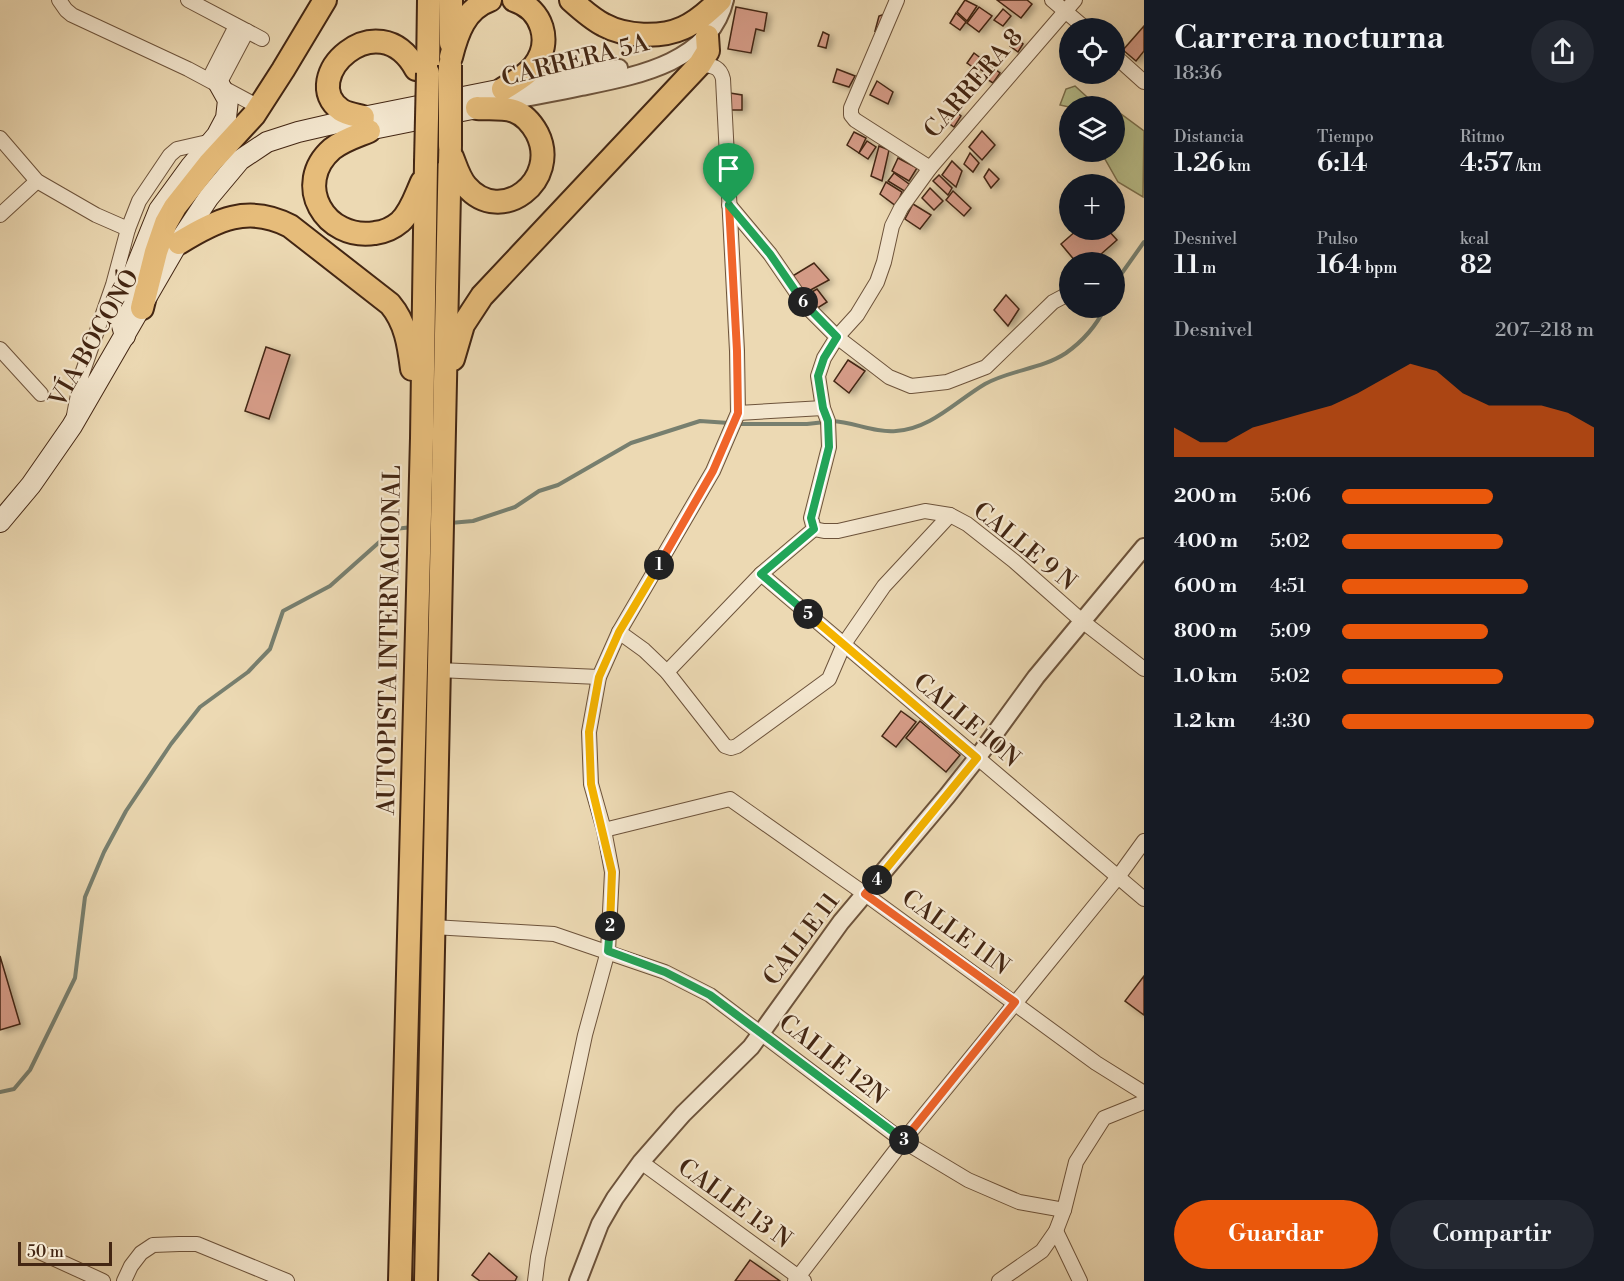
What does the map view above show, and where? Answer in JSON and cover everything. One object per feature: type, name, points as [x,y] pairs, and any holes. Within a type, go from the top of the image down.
[{"type":"highway","points":[[142,308],[156,252],[166,223],[175,207],[259,107],[325,0]]},
{"type":"highway","name":"AUTOPISTA INTERNACIONAL","points":[[400,1281],[422,438],[427,127],[422,71],[429,0]]},
{"type":"highway","name":"AUTOPISTA INTERNACIONAL","points":[[426,1281],[450,148],[451,0]]},
{"type":"highway","points":[[451,61],[457,35],[467,16],[490,0]]},
{"type":"highway","points":[[503,89],[524,76],[535,65],[543,42],[543,28],[537,16],[522,3],[514,0]]},
{"type":"highway","points":[[571,0],[606,26],[629,33],[648,34],[665,33],[684,28],[723,0]]},
{"type":"highway","points":[[422,71],[403,45],[387,33],[368,32],[350,42],[332,65],[327,80],[327,90],[333,102],[340,109],[366,124],[333,149],[323,160],[317,171],[315,195],[321,210],[333,224],[345,231],[362,234],[381,232],[402,220],[411,207],[426,168]]},
{"type":"highway","points":[[444,402],[458,340],[466,319],[477,302],[700,64],[708,51],[707,36]]},
{"type":"highway","points":[[450,148],[459,176],[465,185],[486,199],[500,201],[515,198],[527,190],[537,178],[542,164],[541,146],[537,134],[528,121],[519,113],[510,110],[477,108]]},
{"type":"highway","points":[[179,243],[210,225],[238,216],[262,216],[276,219],[296,230],[384,298],[396,311],[406,334],[422,438]]},
{"type":"main road","points":[[125,336],[120,318],[121,304],[151,228],[164,202],[212,141],[226,118],[229,108],[226,94],[214,82]]},
{"type":"main road","name":"VÍA BOCONÓ","points":[[0,522],[31,485],[72,426],[179,243],[226,175],[262,156],[294,145],[503,89]]},
{"type":"main road","name":"VÍA BOCONÓ","points":[[366,124],[477,108]]},
{"type":"street","points":[[59,0],[72,15],[214,82],[259,107]]},
{"type":"street","points":[[188,0],[262,39]]},
{"type":"street","name":"CARRERA 5A","points":[[503,89],[627,67],[663,56],[697,34],[710,20],[723,0]]},
{"type":"street","name":"CARRERA 5A","points":[[477,108],[640,74],[684,54],[707,36],[720,17],[723,0]]},
{"type":"street","name":"CARRERA 8","points":[[897,0],[850,108],[851,115],[855,120],[930,168]]},
{"type":"street","points":[[1052,0],[1070,5],[1078,18]]},
{"type":"street","name":"CARRERA 8","points":[[814,529],[811,518],[829,447],[828,421],[823,408],[818,376],[824,358],[837,337],[857,315],[877,282],[892,226],[901,208],[930,168],[1070,5]]},
{"type":"street","points":[[214,82],[242,29]]},
{"type":"street","points":[[535,1281],[538,1257],[585,1035],[608,951],[612,872],[591,784],[589,732],[599,677],[619,632],[713,471],[738,413],[723,79],[717,67],[700,64]]},
{"type":"street","points":[[1125,65],[1144,82]]},
{"type":"street","points":[[0,138],[37,181],[96,215],[128,229]]},
{"type":"street","points":[[72,426],[82,374],[113,285],[128,229],[146,189],[170,155],[177,149],[212,141]]},
{"type":"street","points":[[0,215],[37,181]]},
{"type":"street","points":[[146,189],[164,202]]},
{"type":"street","points":[[729,205],[770,254],[805,305],[837,337],[889,376],[911,386],[947,382],[986,367],[1059,299]]},
{"type":"street","points":[[0,349],[41,394]]},
{"type":"street","points":[[738,413],[823,408]]},
{"type":"street","name":"CALLE 9 N","points":[[814,529],[838,531],[925,511],[950,515],[967,524],[1082,621],[1144,669]]},
{"type":"street","points":[[619,632],[644,650],[667,672],[725,746],[731,748],[737,746],[829,679],[844,645],[884,586],[950,515]]},
{"type":"street","points":[[667,672],[761,574],[814,529]]},
{"type":"street","name":"CALLE 11","points":[[578,1281],[600,1224],[640,1162],[683,1114],[734,1066],[762,1032],[825,943],[977,758],[1036,676],[1144,547]]},
{"type":"street","name":"CALLE 10N","points":[[761,574],[1144,899]]},
{"type":"street","points":[[438,669],[599,677]]},
{"type":"street","name":"CALLE 11N","points":[[603,830],[730,799],[1015,1002],[1096,1063],[1144,1093]]},
{"type":"street","points":[[799,1280],[903,1141],[1118,877],[1144,841]]},
{"type":"street","name":"CALLE 12N","points":[[433,927],[554,934],[665,972],[710,995],[762,1032],[903,1141],[969,1179],[1019,1202],[1064,1210]]},
{"type":"street","points":[[999,1281],[1042,1251],[1056,1231],[1064,1210],[1076,1162],[1104,1118],[1144,1102]]},
{"type":"street","name":"CALLE 13 N","points":[[640,1162],[799,1280]]},
{"type":"street","points":[[1056,1231],[1080,1281]]},
{"type":"street","points":[[124,1281],[131,1266],[141,1253],[153,1245],[178,1244],[197,1244],[287,1281]]},
{"type":"street","points":[[36,1250],[104,1281]]},
{"type":"green space","points":[[1075,86],[1086,96],[1063,96],[1066,89]]},
{"type":"green space","points":[[1125,117],[1144,131],[1143,197],[1125,186],[1125,174],[1113,174],[1107,162],[1125,162]]},
{"type":"building","points":[[965,0],[977,6],[967,21],[957,12]]},
{"type":"building","points":[[997,0],[1027,0],[1032,4],[1021,18]]},
{"type":"building","points":[[736,7],[767,13],[764,31],[756,29],[751,53],[728,49]]},
{"type":"building","points":[[979,7],[992,16],[979,32],[967,23]]},
{"type":"building","points":[[1003,9],[1011,16],[1003,26],[994,20]]},
{"type":"building","points":[[956,13],[966,22],[960,30],[950,23]]},
{"type":"building","points":[[885,14],[881,30],[875,31],[879,16]]},
{"type":"building","points":[[1144,26],[1144,51],[1136,61],[1125,52],[1125,48]]},
{"type":"building","points":[[823,32],[829,35],[826,48],[818,46]]},
{"type":"building","points":[[1016,38],[1023,44],[1018,52],[1010,46]]},
{"type":"building","points":[[974,53],[1000,73],[993,83],[985,78],[987,74],[967,63]]},
{"type":"building","points":[[837,69],[855,76],[849,87],[833,82]]},
{"type":"building","points":[[877,81],[893,92],[888,104],[870,95]]},
{"type":"building","points":[[730,93],[742,95],[742,110],[730,110]]},
{"type":"building","points":[[955,111],[961,116],[954,127],[947,122]]},
{"type":"building","points":[[982,131],[995,145],[982,160],[969,147]]},
{"type":"building","points":[[854,132],[866,138],[859,153],[847,145]]},
{"type":"building","points":[[867,141],[876,147],[868,159],[859,153]]},
{"type":"building","points":[[879,146],[889,150],[882,181],[871,176]]},
{"type":"building","points":[[970,153],[979,163],[973,172],[964,164]]},
{"type":"building","points":[[898,158],[917,168],[909,181],[892,171]]},
{"type":"building","points":[[952,161],[962,171],[956,187],[942,175]]},
{"type":"building","points":[[989,169],[999,179],[991,188],[984,177]]},
{"type":"building","points":[[894,173],[909,184],[906,192],[888,181]]},
{"type":"building","points":[[939,175],[952,188],[948,195],[933,181]]},
{"type":"building","points":[[886,182],[902,192],[896,206],[880,194]]},
{"type":"building","points":[[930,188],[943,201],[934,210],[922,198]]},
{"type":"building","points":[[953,191],[971,208],[964,216],[946,200]]},
{"type":"building","points":[[913,204],[931,215],[920,229],[905,219]]},
{"type":"building","points":[[1066,240],[1117,240],[1103,252],[1068,252],[1061,244]]},
{"type":"building","points":[[814,263],[829,280],[805,293],[791,277]]},
{"type":"building","points":[[817,289],[827,302],[816,309],[805,296]]},
{"type":"building","points":[[1006,295],[1019,309],[1008,326],[994,310]]},
{"type":"building","points":[[266,347],[290,355],[269,419],[245,411]]},
{"type":"building","points":[[848,360],[865,371],[849,393],[834,381]]},
{"type":"building","points":[[901,711],[916,722],[896,747],[882,736]]},
{"type":"building","points":[[920,721],[960,755],[946,772],[906,738]]},
{"type":"building","points":[[0,956],[20,1024],[0,1030]]},
{"type":"building","points":[[1144,976],[1144,1015],[1125,1001]]},
{"type":"building","points":[[489,1253],[517,1277],[515,1281],[480,1281],[472,1275]]},
{"type":"building","points":[[750,1260],[780,1281],[735,1281]]},
{"type":"waterway","points":[[1125,269],[1144,242]]},
{"type":"waterway","points":[[832,421],[888,431],[921,425],[995,379],[1047,363],[1066,353],[1088,333],[1100,318]]},
{"type":"waterway","points":[[450,523],[473,521],[515,507],[539,491],[558,485],[631,443],[700,421],[729,423]]},
{"type":"waterway","points":[[737,424],[825,422]]},
{"type":"waterway","points":[[0,1092],[14,1089],[30,1070],[75,978],[85,897],[104,852],[126,811],[171,744],[200,707],[248,672],[270,649],[283,611],[330,586],[394,529],[413,527]]},
{"type":"route","points":[[729,205],[770,254],[805,305],[837,337],[824,358],[818,376],[823,408],[828,421],[829,447],[811,518],[814,529],[761,574],[977,758],[865,894],[1015,1002],[903,1141],[762,1032],[710,995],[665,972],[608,951],[612,872],[591,784],[589,732],[599,677],[619,632],[713,471],[738,413],[729,205]]}]
